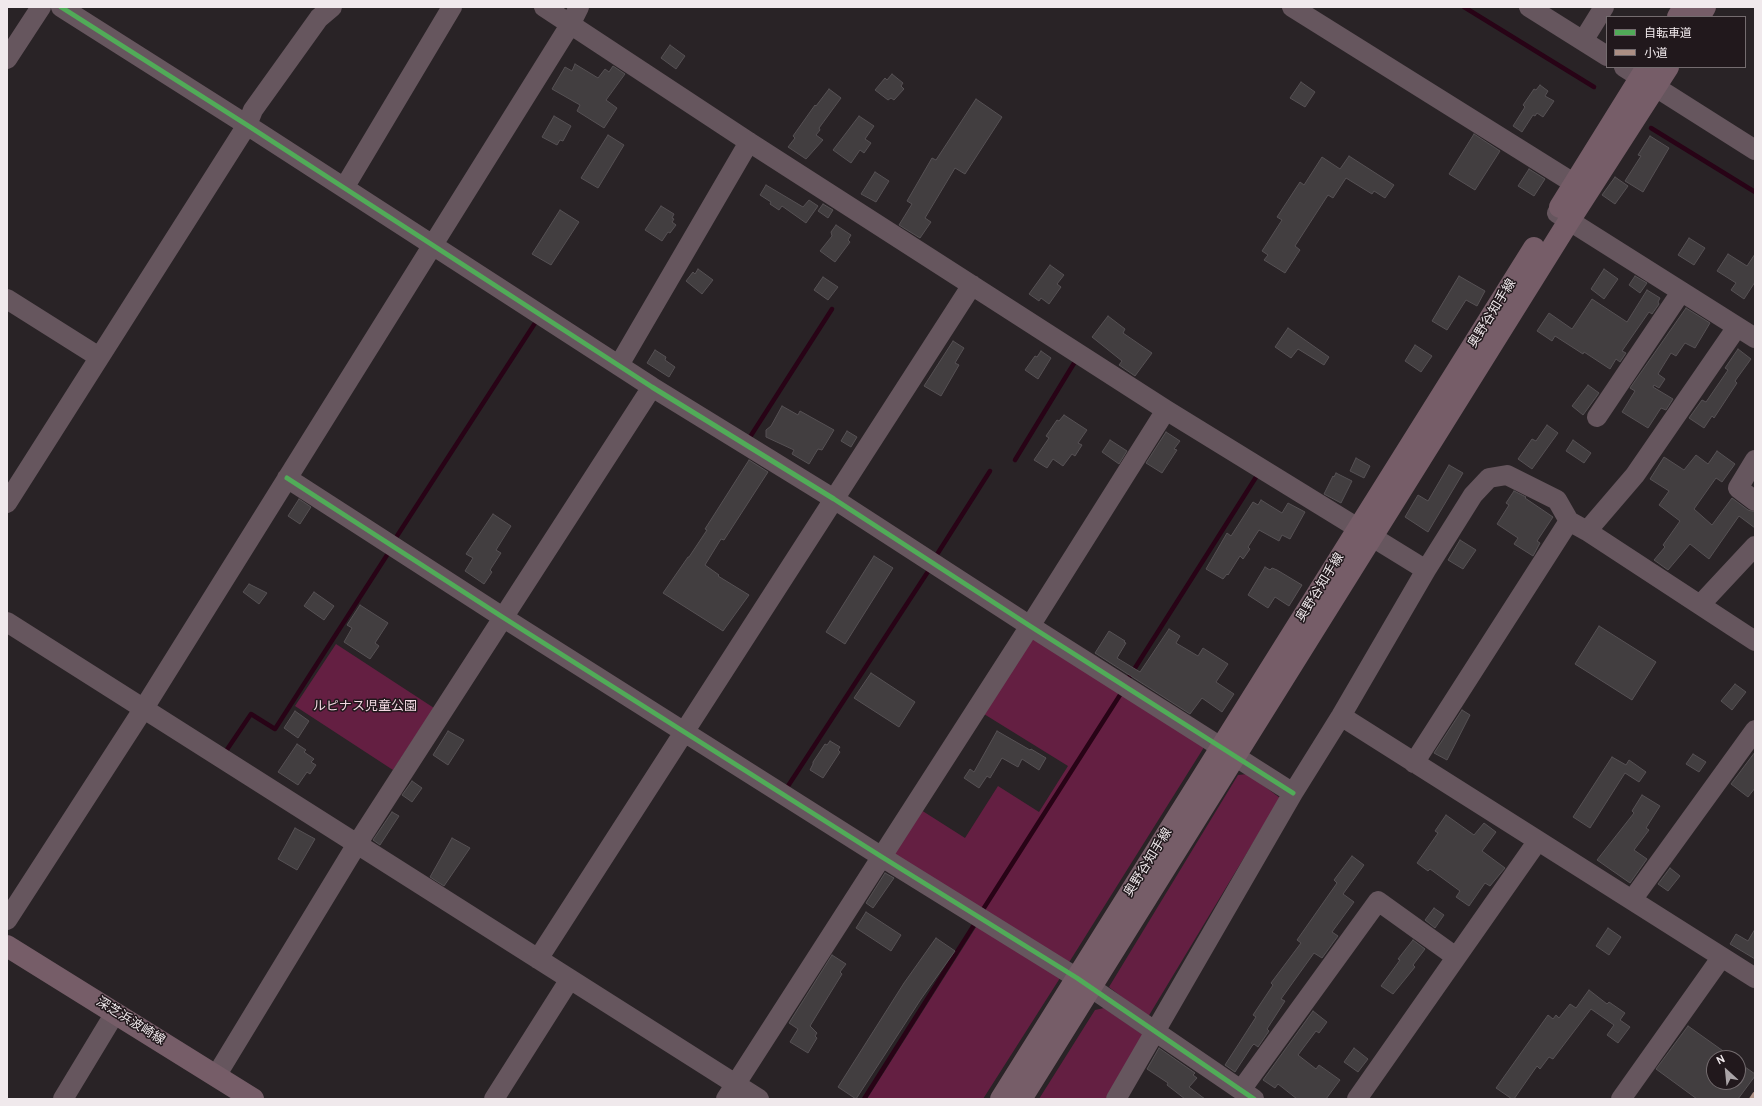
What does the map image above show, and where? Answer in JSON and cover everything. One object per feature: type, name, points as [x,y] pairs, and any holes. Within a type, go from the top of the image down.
[{"type":"main road","points":[[1679,16],[1684,7]]},
{"type":"main road","points":[[1700,16],[1705,7]]},
{"type":"main road","points":[[1641,75],[1665,68]]},
{"type":"main road","name":"奥野谷知手線","points":[[1563,217],[1575,184],[1641,75]]},
{"type":"main road","name":"奥野谷知手線","points":[[1001,1099],[1084,982],[1563,217],[1641,75]]},
{"type":"main road","name":"深芝浜波崎線","points":[[7,946],[253,1099]]},
{"type":"main road","name":"奥野谷知手線","points":[[1021,1099],[1084,982]]},
{"type":"street","points":[[7,59],[41,7]]},
{"type":"street","points":[[7,503],[247,125],[253,110],[318,18],[332,7]]},
{"type":"street","points":[[344,188],[452,7]]},
{"type":"street","points":[[544,7],[749,142],[1166,410],[1426,570]]},
{"type":"street","points":[[7,920],[144,708],[570,25],[579,7]]},
{"type":"street","points":[[1292,7],[1575,184]]},
{"type":"street","points":[[1529,7],[1606,55]]},
{"type":"street","points":[[1583,41],[1604,7]]},
{"type":"street","points":[[65,8],[619,366],[834,499],[1030,626],[1293,793]]},
{"type":"street","points":[[1641,75],[1755,150]]},
{"type":"street","points":[[619,366],[749,142]]},
{"type":"street","points":[[1563,217],[1755,338]]},
{"type":"street","points":[[538,959],[972,285]]},
{"type":"street","points":[[1597,417],[1681,292]]},
{"type":"street","points":[[7,298],[99,357]]},
{"type":"street","points":[[1588,531],[1635,475],[1737,327]]},
{"type":"street","points":[[216,1076],[357,844],[652,387]]},
{"type":"street","points":[[730,1091],[1030,626],[1166,410]]},
{"type":"street","points":[[1755,460],[1738,488],[1755,501]]},
{"type":"street","points":[[1116,1099],[1293,793],[1341,716],[1426,570],[1473,495],[1488,478],[1507,475],[1557,500],[1569,521],[1588,531],[1755,641]]},
{"type":"street","points":[[287,478],[504,618],[882,857],[1084,982],[1248,1095],[1378,901],[1456,957]]},
{"type":"street","points":[[1414,763],[1569,521]]},
{"type":"street","points":[[1700,605],[1755,546]]},
{"type":"street","points":[[7,622],[570,979],[730,1091],[759,1099]]},
{"type":"street","points":[[1341,716],[1537,842],[1755,978]]},
{"type":"street","points":[[1632,900],[1755,730]]},
{"type":"street","points":[[1357,1099],[1537,842]]},
{"type":"street","points":[[1621,1099],[1721,958]]},
{"type":"street","points":[[494,1099],[570,979]]},
{"type":"street","points":[[63,1099],[115,1013]]},
{"type":"green space","points":[[1033,636],[1206,744],[1068,964],[893,854],[921,810],[965,838],[998,786],[1039,812],[1068,766],[984,714]]},
{"type":"green space","name":"ルピナス児童公園","points":[[336,644],[434,708],[393,770],[295,706]]},
{"type":"green space","points":[[1248,774],[1280,798],[1148,1017],[1109,987],[1238,775]]},
{"type":"green space","points":[[978,924],[1060,978],[983,1099],[867,1099]]},
{"type":"green space","points":[[1104,1008],[1143,1035],[1106,1099],[1039,1099],[1095,1010]]},
{"type":"building","points":[[670,45],[685,56],[676,69],[661,58]]},
{"type":"building","points":[[575,64],[598,78],[605,69],[609,72],[613,66],[625,74],[606,100],[617,108],[604,128],[577,111],[580,105],[552,89],[565,67],[572,71]]},
{"type":"building","points":[[892,74],[903,83],[901,86],[904,89],[894,100],[891,98],[888,100],[875,90],[885,78],[887,80]]},
{"type":"building","points":[[1301,82],[1315,92],[1305,107],[1290,98]]},
{"type":"building","points":[[1540,85],[1548,91],[1545,96],[1554,101],[1543,117],[1537,113],[1535,116],[1533,115],[1522,132],[1513,126],[1525,107],[1523,105],[1534,89],[1536,90]]},
{"type":"building","points":[[829,89],[841,98],[819,128],[820,130],[816,135],[823,140],[806,159],[788,147],[795,138],[793,136],[815,105],[816,106]]},
{"type":"building","points":[[976,99],[1002,117],[965,174],[955,168],[925,218],[931,222],[920,238],[899,225],[912,204],[907,201],[932,158],[936,160]]},
{"type":"building","points":[[554,116],[571,126],[563,141],[560,140],[557,145],[542,137]]},
{"type":"building","points":[[859,116],[874,126],[865,139],[871,143],[864,153],[860,150],[851,163],[833,150]]},
{"type":"building","points":[[1474,134],[1500,151],[1475,190],[1449,174]]},
{"type":"building","points":[[608,135],[624,145],[598,188],[581,178]]},
{"type":"building","points":[[1650,136],[1669,148],[1643,192],[1625,181],[1641,156],[1638,155]]},
{"type":"building","points":[[1349,156],[1394,185],[1385,198],[1374,191],[1372,194],[1346,178],[1333,198],[1328,195],[1295,246],[1300,250],[1285,273],[1264,260],[1268,255],[1262,251],[1282,220],[1277,217],[1300,182],[1304,185],[1322,157],[1340,169]]},
{"type":"building","points":[[1529,169],[1545,179],[1534,196],[1518,186]]},
{"type":"building","points":[[875,172],[889,181],[876,202],[861,194]]},
{"type":"building","points":[[1615,177],[1628,186],[1615,204],[1602,195]]},
{"type":"building","points":[[766,185],[803,207],[809,200],[818,206],[806,223],[782,206],[779,210],[770,204],[771,202],[760,195]]},
{"type":"building","points":[[823,204],[833,210],[828,218],[818,211]]},
{"type":"building","points":[[661,206],[674,214],[672,218],[674,219],[672,222],[676,225],[670,233],[668,232],[662,241],[645,230]]},
{"type":"building","points":[[560,210],[579,222],[551,265],[532,254]]},
{"type":"building","points":[[836,225],[851,235],[848,240],[850,242],[835,262],[820,251],[832,236],[831,232]]},
{"type":"building","points":[[1689,238],[1705,248],[1694,265],[1678,255]]},
{"type":"building","points":[[1728,254],[1747,266],[1755,254],[1755,282],[1744,299],[1731,290],[1736,283],[1717,271]]},
{"type":"building","points":[[1050,265],[1064,275],[1057,284],[1061,287],[1049,304],[1041,298],[1039,301],[1029,294]]},
{"type":"building","points":[[698,269],[713,280],[702,294],[686,281],[693,272],[695,274]]},
{"type":"building","points":[[1604,269],[1618,279],[1604,299],[1591,289]]},
{"type":"building","points":[[1459,276],[1485,291],[1477,306],[1466,300],[1447,330],[1432,321]]},
{"type":"building","points":[[1635,276],[1647,283],[1640,293],[1629,285]]},
{"type":"building","points":[[823,277],[838,287],[828,300],[814,290]]},
{"type":"building","points":[[1647,290],[1660,298],[1658,302],[1659,304],[1652,314],[1649,312],[1622,351],[1626,353],[1620,362],[1616,359],[1610,369],[1584,352],[1583,354],[1555,336],[1552,341],[1537,331],[1549,313],[1572,329],[1592,299],[1627,322]]},
{"type":"building","points":[[1686,308],[1710,323],[1695,348],[1685,343],[1676,356],[1671,353],[1658,374],[1665,379],[1659,388],[1654,385],[1653,387],[1673,399],[1666,410],[1661,408],[1648,428],[1622,412],[1635,391],[1630,388]]},
{"type":"building","points":[[1108,316],[1125,329],[1123,333],[1152,353],[1135,376],[1119,365],[1122,361],[1092,337]]},
{"type":"building","points":[[1288,328],[1329,357],[1324,365],[1298,349],[1291,358],[1275,347]]},
{"type":"building","points":[[953,341],[964,348],[955,363],[959,365],[941,396],[924,386]]},
{"type":"building","points":[[1415,345],[1432,356],[1421,372],[1405,361]]},
{"type":"building","points":[[1738,349],[1751,359],[1735,381],[1737,383],[1714,418],[1712,416],[1704,428],[1689,418],[1702,400],[1706,402],[1728,370],[1725,368]]},
{"type":"building","points":[[655,350],[666,357],[665,360],[675,367],[669,377],[647,363]]},
{"type":"building","points":[[1041,351],[1051,358],[1038,379],[1025,370],[1035,356],[1037,357]]},
{"type":"building","points":[[1588,385],[1599,393],[1583,415],[1572,406]]},
{"type":"building","points":[[782,406],[798,415],[800,411],[834,430],[822,450],[818,449],[809,464],[792,454],[794,450],[766,437],[766,430],[771,426]]},
{"type":"building","points":[[1064,415],[1087,430],[1078,443],[1082,445],[1075,456],[1072,454],[1063,466],[1053,459],[1047,468],[1034,460],[1049,438],[1046,436],[1057,420],[1059,421]]},
{"type":"building","points":[[1547,425],[1558,433],[1532,469],[1518,459],[1532,439],[1536,441]]},
{"type":"building","points":[[847,431],[857,437],[851,447],[841,441]]},
{"type":"building","points":[[1166,432],[1180,441],[1174,449],[1177,450],[1162,473],[1146,463]]},
{"type":"building","points":[[1110,440],[1127,451],[1119,464],[1102,452]]},
{"type":"building","points":[[1573,440],[1591,453],[1584,463],[1566,451]]},
{"type":"building","points":[[1717,451],[1735,464],[1722,482],[1716,478],[1694,509],[1712,525],[1732,498],[1748,510],[1755,512],[1755,528],[1739,516],[1709,559],[1690,544],[1668,570],[1654,560],[1665,547],[1663,545],[1680,521],[1659,505],[1669,491],[1650,479],[1664,457],[1684,470],[1696,455],[1708,464]]},
{"type":"building","points":[[1356,458],[1370,466],[1364,478],[1350,471]]},
{"type":"building","points":[[749,460],[768,472],[724,540],[721,539],[705,565],[719,575],[718,576],[749,595],[723,631],[663,593],[707,530],[705,529]]},
{"type":"building","points":[[1449,465],[1463,473],[1428,532],[1405,517],[1418,495],[1428,501]]},
{"type":"building","points":[[1336,473],[1352,481],[1341,503],[1324,494]]},
{"type":"building","points":[[1514,491],[1526,497],[1525,498],[1553,517],[1537,541],[1540,543],[1533,556],[1514,544],[1518,538],[1497,524],[1509,505],[1506,503]]},
{"type":"building","points":[[299,499],[311,507],[300,524],[288,516]]},
{"type":"building","points":[[1261,500],[1282,513],[1288,503],[1305,512],[1290,539],[1282,535],[1279,541],[1259,530],[1248,547],[1250,549],[1243,559],[1240,556],[1228,575],[1227,574],[1223,579],[1206,569],[1227,533],[1231,536],[1253,502],[1258,505]]},
{"type":"building","points":[[493,514],[511,526],[496,550],[501,553],[490,570],[492,572],[484,584],[465,571],[473,558],[466,554]]},
{"type":"building","points":[[1460,540],[1476,550],[1463,569],[1448,560]]},
{"type":"building","points":[[874,556],[893,568],[845,644],[826,632]]},
{"type":"building","points":[[1265,567],[1270,570],[1272,568],[1277,570],[1302,585],[1289,606],[1275,597],[1268,608],[1248,595]]},
{"type":"building","points":[[249,584],[267,593],[259,604],[243,592]]},
{"type":"building","points":[[314,592],[334,606],[324,620],[304,606]]},
{"type":"building","points":[[360,605],[388,623],[375,643],[379,646],[370,659],[344,642],[352,628],[347,625]]},
{"type":"building","points":[[1599,626],[1656,662],[1632,700],[1575,664]]},
{"type":"building","points":[[1169,629],[1180,636],[1176,643],[1198,656],[1203,648],[1228,664],[1216,682],[1234,694],[1222,712],[1202,698],[1190,714],[1095,653],[1109,631],[1126,643],[1117,658],[1140,672]]},
{"type":"building","points":[[871,673],[915,702],[899,727],[854,698]]},
{"type":"building","points":[[1735,684],[1746,692],[1732,710],[1721,701]]},
{"type":"building","points":[[1462,710],[1470,715],[1447,760],[1434,753]]},
{"type":"building","points":[[295,711],[309,721],[298,738],[284,728]]},
{"type":"building","points":[[448,731],[464,740],[448,765],[433,755]]},
{"type":"building","points":[[997,731],[1046,758],[1039,770],[1022,759],[1018,767],[1002,758],[990,778],[987,776],[979,788],[964,778],[970,769],[974,772]]},
{"type":"building","points":[[830,741],[840,747],[838,750],[840,752],[823,778],[810,770],[813,762],[825,744],[827,745]]},
{"type":"building","points":[[297,744],[306,750],[304,752],[314,759],[311,762],[316,765],[310,774],[307,772],[298,785],[278,772]]},
{"type":"building","points":[[1755,752],[1755,788],[1748,797],[1731,784]]},
{"type":"building","points":[[1693,754],[1706,762],[1699,772],[1686,764]]},
{"type":"building","points":[[1612,757],[1626,765],[1629,760],[1646,772],[1639,782],[1625,773],[1590,828],[1573,817]]},
{"type":"building","points":[[412,781],[422,788],[412,802],[402,795]]},
{"type":"building","points":[[1642,795],[1660,806],[1646,828],[1649,830],[1634,850],[1647,859],[1630,883],[1597,860],[1634,813],[1632,811]]},
{"type":"building","points":[[392,812],[399,816],[380,845],[373,840]]},
{"type":"building","points":[[1446,815],[1474,835],[1484,823],[1496,832],[1482,851],[1505,868],[1490,886],[1485,883],[1469,906],[1456,897],[1460,891],[1430,869],[1428,871],[1417,863],[1438,833],[1435,831]]},
{"type":"building","points":[[295,828],[315,839],[297,870],[278,859]]},
{"type":"building","points":[[452,838],[470,848],[444,886],[430,877]]},
{"type":"building","points":[[1352,856],[1364,865],[1343,894],[1354,902],[1332,932],[1338,936],[1322,958],[1314,953],[1281,999],[1285,1001],[1267,1029],[1269,1031],[1258,1047],[1254,1044],[1252,1046],[1235,1072],[1225,1065],[1256,1017],[1253,1015],[1273,985],[1271,983],[1301,943],[1297,940],[1337,883],[1334,880]]},
{"type":"building","points":[[1670,868],[1680,876],[1668,891],[1658,884]]},
{"type":"building","points":[[885,873],[894,878],[873,908],[866,903]]},
{"type":"building","points":[[1434,908],[1444,915],[1435,928],[1425,920]]},
{"type":"building","points":[[866,912],[901,935],[891,951],[856,928]]},
{"type":"building","points":[[1608,928],[1621,937],[1609,955],[1596,946]]},
{"type":"building","points":[[1755,929],[1755,959],[1730,944],[1736,934],[1748,941]]},
{"type":"building","points":[[936,938],[955,951],[921,999],[856,1099],[838,1087],[904,983]]},
{"type":"building","points":[[1413,940],[1425,949],[1413,965],[1415,967],[1393,994],[1381,986],[1400,960],[1398,959]]},
{"type":"building","points":[[832,955],[846,964],[840,972],[842,974],[810,1026],[817,1033],[815,1036],[817,1038],[808,1053],[790,1042],[798,1029],[789,1023]]},
{"type":"building","points":[[1589,990],[1607,1004],[1609,1002],[1625,1013],[1620,1020],[1630,1027],[1618,1043],[1607,1035],[1614,1025],[1591,1009],[1553,1059],[1549,1057],[1540,1069],[1537,1066],[1514,1099],[1496,1088],[1548,1015],[1553,1019],[1556,1015],[1559,1018],[1570,1004],[1576,1008]]},
{"type":"building","points":[[1313,1011],[1327,1022],[1319,1033],[1316,1031],[1298,1055],[1316,1069],[1319,1065],[1340,1080],[1326,1099],[1297,1099],[1278,1084],[1275,1088],[1263,1080]]},
{"type":"building","points":[[1688,1026],[1722,1050],[1706,1050],[1706,1090],[1745,1090],[1738,1099],[1697,1099],[1656,1069]]},
{"type":"building","points":[[1159,1048],[1195,1073],[1193,1075],[1197,1078],[1189,1087],[1205,1099],[1185,1099],[1167,1085],[1168,1083],[1147,1069]]},
{"type":"building","points":[[1354,1048],[1368,1059],[1358,1072],[1344,1062]]},
{"type":"building","points":[[1746,1068],[1755,1074],[1746,1088]]},
{"type":"waterway","points":[[1464,7],[1594,87]]},
{"type":"waterway","points":[[1651,128],[1755,192]]},
{"type":"waterway","points":[[750,437],[832,309]]},
{"type":"waterway","points":[[397,536],[537,320]]},
{"type":"waterway","points":[[1015,460],[1076,360]]},
{"type":"waterway","points":[[936,556],[990,471]]},
{"type":"waterway","points":[[1128,679],[1258,474]]},
{"type":"waterway","points":[[226,751],[251,714],[275,729],[389,552]]},
{"type":"waterway","points":[[788,786],[929,570]]},
{"type":"waterway","points":[[982,911],[1120,695]]},
{"type":"waterway","points":[[864,1099],[974,925]]},
{"type":"marked path","points":[[1751,1099],[1755,1093]]},
{"type":"cycle path","points":[[61,7],[247,125],[652,387],[834,499],[1030,626],[1293,793]]},
{"type":"cycle path","points":[[287,478],[504,618],[882,857],[1077,978],[1254,1099]]}]
